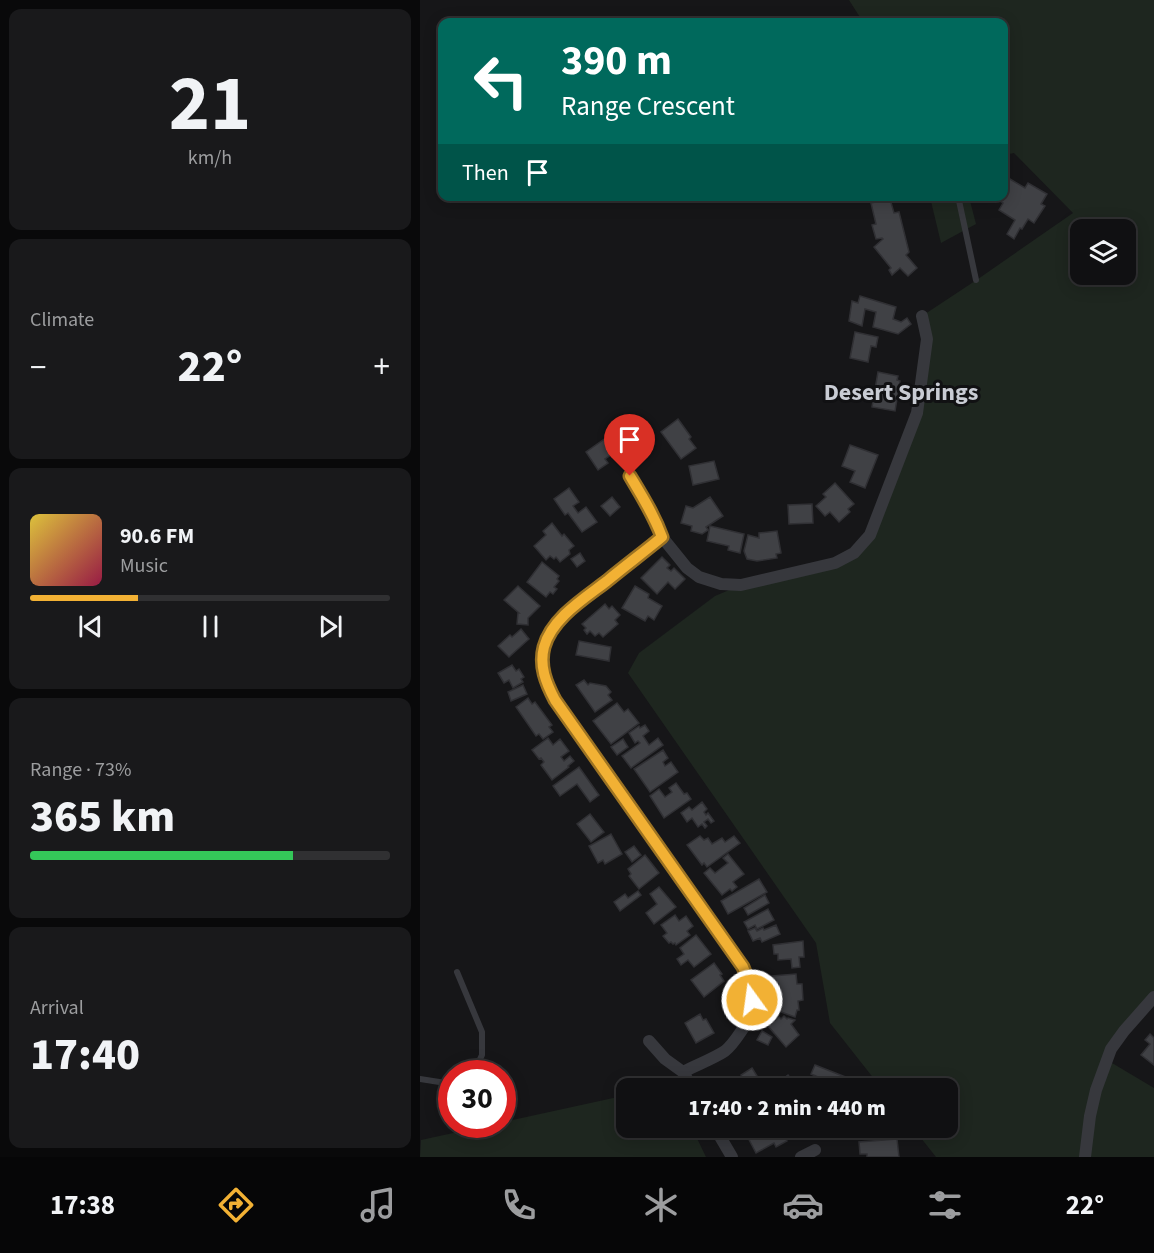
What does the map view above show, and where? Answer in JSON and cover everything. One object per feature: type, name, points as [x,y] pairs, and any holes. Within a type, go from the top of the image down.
[{"type":"street","points":[[630,476],[657,522],[662,537],[687,568],[699,577],[721,584],[741,585],[835,562],[854,553],[870,535],[917,413],[927,339],[922,316]]},
{"type":"street","points":[[662,537],[568,612],[551,630],[544,646],[542,663],[546,682],[555,700],[743,967],[750,985],[752,1000],[750,1014],[744,1028],[734,1041],[725,1050],[683,1072]]},
{"type":"street","points":[[1085,1157],[1096,1090],[1111,1049],[1154,997]]},
{"type":"street","points":[[649,1041],[687,1078]]},
{"type":"street","points":[[721,1138],[732,1157]]},
{"type":"street","points":[[801,1157],[815,1150]]},
{"type":"lane","points":[[959,201],[976,280]]},
{"type":"lane","points":[[457,972],[482,1032],[482,1055],[480,1060]]},
{"type":"lane","points":[[420,1079],[438,1082]]},
{"type":"shaded area","points":[[849,0],[1154,0],[1154,997],[1107,1060],[1154,1088],[1154,1157],[936,1157],[921,1138],[958,1138],[958,1078],[873,1078],[830,1023],[816,943],[628,673],[639,653],[715,596],[741,585],[835,563],[859,548],[920,394],[922,316],[1073,213],[1014,153],[1008,154],[1008,18],[860,18]]},
{"type":"shaded area","points":[[931,201],[970,201],[976,224],[941,243]]},
{"type":"shaded area","points":[[616,1097],[616,1138],[697,1138],[706,1157],[420,1157],[421,1140],[438,1136],[516,1138],[516,1119]]},
{"type":"building","points":[[1008,178],[1025,188],[1028,183],[1047,194],[1041,204],[1045,206],[1034,223],[1028,219],[1014,239],[1007,234],[1015,220],[999,210],[1003,203],[1000,201],[1008,201]]},
{"type":"building","points":[[891,201],[894,213],[899,212],[909,252],[906,255],[917,268],[908,276],[900,268],[892,275],[889,270],[891,268],[874,247],[883,239],[876,239],[872,225],[876,224],[871,203]]},
{"type":"building","points":[[860,296],[896,307],[893,319],[901,322],[907,318],[911,324],[898,334],[873,327],[876,312],[865,309],[862,326],[849,321],[852,301],[858,303]]},
{"type":"building","points":[[855,332],[878,337],[876,347],[871,346],[868,362],[850,358]]},
{"type":"building","points":[[878,372],[898,376],[897,380],[900,381],[895,411],[872,407]]},
{"type":"building","points":[[632,416],[643,442],[626,449],[616,423]]},
{"type":"building","points":[[678,419],[696,448],[681,459],[661,432]]},
{"type":"building","points":[[613,433],[623,447],[605,459],[608,463],[598,470],[586,452]]},
{"type":"building","points":[[850,445],[878,455],[865,488],[850,482],[855,471],[842,466]]},
{"type":"building","points":[[714,461],[719,479],[693,485],[689,466]]},
{"type":"building","points":[[835,483],[854,504],[848,509],[850,512],[839,522],[830,512],[825,516],[816,506],[826,497],[823,494]]},
{"type":"building","points":[[569,488],[579,502],[573,506],[578,513],[586,507],[597,522],[582,532],[568,513],[565,515],[554,499]]},
{"type":"building","points":[[612,497],[620,507],[610,516],[601,506]]},
{"type":"building","points":[[710,497],[723,516],[706,527],[708,530],[702,534],[691,531],[692,526],[681,523],[686,506],[693,508]]},
{"type":"building","points":[[812,504],[813,523],[789,524],[788,505]]},
{"type":"building","points":[[552,523],[574,546],[569,550],[570,554],[560,562],[556,557],[554,559],[550,556],[546,560],[534,546],[546,535],[543,531]]},
{"type":"building","points":[[710,526],[744,534],[740,553],[728,550],[729,546],[707,541]]},
{"type":"building","points":[[777,531],[781,553],[776,554],[777,558],[757,561],[747,559],[744,551],[748,535],[759,538],[759,533]]},
{"type":"building","points":[[580,553],[585,561],[577,567],[571,559]]},
{"type":"building","points":[[662,557],[670,565],[667,568],[671,571],[674,568],[685,579],[675,589],[668,582],[657,594],[641,578]]},
{"type":"building","points":[[542,562],[559,576],[557,579],[559,581],[554,587],[557,589],[546,597],[527,582]]},
{"type":"building","points":[[518,586],[540,606],[528,618],[528,625],[517,624],[519,613],[504,600]]},
{"type":"building","points":[[635,586],[649,594],[648,598],[662,606],[654,620],[648,616],[645,621],[622,608]]},
{"type":"building","points":[[605,604],[609,609],[612,606],[620,615],[615,620],[618,624],[603,637],[599,633],[595,636],[590,631],[587,634],[582,624]]},
{"type":"building","points":[[521,629],[529,639],[509,657],[498,646]]},
{"type":"building","points":[[579,641],[611,647],[609,661],[576,655]]},
{"type":"building","points":[[512,665],[516,671],[519,669],[524,677],[521,679],[523,682],[513,688],[509,680],[504,683],[498,673]]},
{"type":"building","points":[[584,680],[588,685],[590,683],[606,686],[611,692],[608,695],[612,700],[595,712],[576,685]]},
{"type":"building","points":[[523,685],[527,694],[511,701],[508,692]]},
{"type":"building","points":[[528,698],[532,704],[535,702],[552,725],[549,727],[553,732],[543,739],[539,734],[536,736],[516,707]]},
{"type":"building","points":[[617,703],[624,712],[628,709],[639,723],[611,744],[593,721]]},
{"type":"building","points":[[645,725],[649,731],[643,736],[649,745],[658,738],[663,745],[631,768],[622,756],[640,743],[638,741],[635,743],[629,733]]},
{"type":"building","points":[[548,738],[553,745],[560,739],[569,751],[561,757],[564,761],[570,756],[574,761],[552,780],[541,765],[544,762],[532,750]]},
{"type":"building","points":[[623,739],[628,747],[617,755],[611,747]]},
{"type":"building","points":[[663,750],[668,758],[663,762],[665,766],[671,762],[678,772],[650,792],[634,769]]},
{"type":"building","points":[[579,767],[599,795],[590,802],[577,784],[560,796],[553,786]]},
{"type":"building","points":[[676,783],[691,799],[664,818],[650,796],[659,789],[665,797],[672,792],[669,788]]},
{"type":"building","points":[[702,802],[707,809],[704,812],[706,815],[708,813],[714,821],[711,823],[708,819],[704,822],[707,826],[705,828],[702,824],[698,827],[692,818],[687,822],[681,813],[689,807],[692,810]]},
{"type":"building","points":[[590,814],[604,832],[591,842],[577,824]]},
{"type":"building","points":[[611,834],[622,854],[605,864],[603,860],[598,863],[589,846]]},
{"type":"building","points":[[700,836],[704,840],[708,838],[712,844],[722,838],[725,842],[734,836],[740,843],[707,867],[704,863],[702,865],[687,845]]},
{"type":"building","points":[[634,846],[641,855],[632,862],[625,852]]},
{"type":"building","points":[[728,854],[744,874],[733,882],[737,887],[722,895],[704,873],[710,868],[715,873],[728,863],[723,858]]},
{"type":"building","points":[[645,855],[659,873],[639,889],[629,876],[631,874],[628,869]]},
{"type":"building","points":[[759,879],[767,892],[728,914],[721,901]]},
{"type":"building","points":[[659,887],[676,907],[654,924],[646,913],[657,904],[650,894]]},
{"type":"building","points":[[638,891],[641,895],[620,911],[614,902],[625,894],[628,898]]},
{"type":"building","points":[[765,895],[769,903],[748,915],[744,908]]},
{"type":"building","points":[[768,909],[774,920],[757,929],[755,925],[748,929],[744,922]]},
{"type":"building","points":[[675,915],[679,921],[686,916],[693,926],[687,931],[690,935],[676,945],[669,943],[663,936],[667,933],[661,925]]},
{"type":"building","points":[[776,925],[780,934],[762,942],[760,938],[753,941],[748,931],[755,928],[757,931],[763,928],[764,930]]},
{"type":"building","points":[[696,935],[711,954],[694,967],[688,960],[681,965],[677,959],[684,954],[680,948]]},
{"type":"building","points":[[803,941],[804,957],[799,957],[800,967],[792,968],[791,959],[778,960],[778,954],[774,954],[773,945]]},
{"type":"building","points":[[714,963],[724,981],[704,997],[691,980]]},
{"type":"building","points":[[796,974],[797,984],[802,984],[803,1000],[798,1001],[799,1010],[795,1017],[781,1012],[780,1003],[774,1003],[772,976]]},
{"type":"building","points":[[700,1014],[703,1020],[706,1019],[714,1033],[696,1043],[685,1023]]},
{"type":"building","points":[[784,1016],[795,1020],[791,1024],[799,1035],[786,1047],[768,1026],[779,1017],[781,1019]]},
{"type":"building","points":[[762,1031],[772,1037],[768,1045],[757,1040]]},
{"type":"building","points":[[1150,1034],[1154,1038],[1154,1065],[1141,1055],[1150,1044],[1145,1040]]},
{"type":"building","points":[[815,1065],[848,1078],[818,1078],[811,1074]]},
{"type":"building","points":[[752,1068],[758,1078],[740,1078],[741,1075]]},
{"type":"building","points":[[748,1138],[785,1138],[787,1141],[776,1147],[774,1143],[756,1153]]},
{"type":"building","points":[[897,1139],[899,1157],[867,1157],[867,1154],[860,1154],[859,1142]]},
{"type":"district","name":"Desert Springs","points":[[901,392]]},
{"type":"route","points":[[630,476],[657,522],[662,537],[568,612],[551,630],[544,646],[542,663],[546,682],[555,700],[743,967],[750,985],[752,1000]]}]
